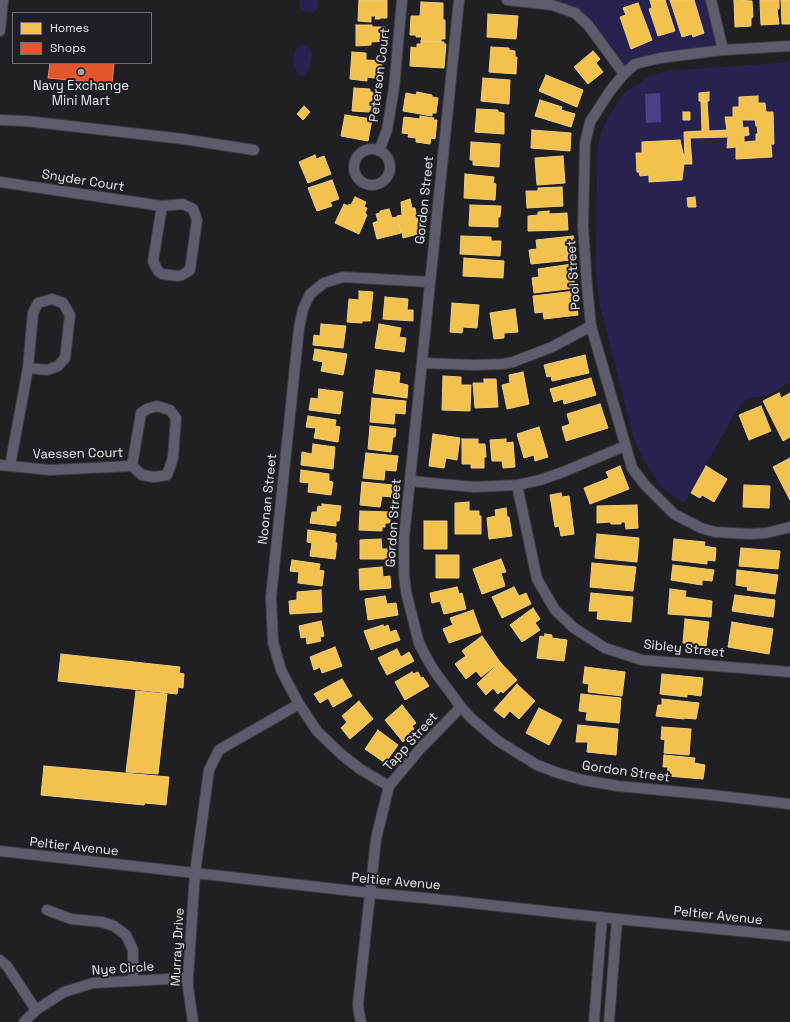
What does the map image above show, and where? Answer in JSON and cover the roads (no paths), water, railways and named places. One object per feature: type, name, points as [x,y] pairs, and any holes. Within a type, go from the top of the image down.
[{"type":"street","points":[[0,31],[3,0]]},
{"type":"street","name":"Peterson Court","points":[[379,151],[387,130],[394,88],[402,0]]},
{"type":"street","name":"Gordon Street","points":[[459,0],[403,554],[406,592],[414,625],[426,656],[461,708],[498,741],[537,765],[582,780],[618,786],[712,794],[790,804]]},
{"type":"street","points":[[507,0],[552,5],[575,13],[588,25],[624,74]]},
{"type":"street","points":[[711,0],[722,50]]},
{"type":"street","name":"Pool Street","points":[[790,46],[722,50],[660,58],[635,64],[624,74],[599,107],[590,122],[585,143],[583,226],[586,286],[591,326],[632,468],[645,485],[674,514],[688,522],[714,532],[732,534],[766,533],[790,527]]},
{"type":"street","points":[[0,120],[26,121],[183,139],[254,150]]},
{"type":"street","name":"Snyder Court","points":[[0,182],[162,206],[183,204],[193,209],[197,220],[190,270],[182,275],[162,274],[158,271],[154,261],[162,206]]},
{"type":"street","name":"Noonan Street","points":[[389,786],[360,769],[341,754],[317,731],[299,704],[281,670],[273,642],[271,597],[299,328],[303,309],[310,294],[324,283],[343,276],[430,282]]},
{"type":"street","points":[[5,465],[28,368],[33,313],[38,303],[52,299],[63,303],[70,315],[65,358],[58,366],[47,370],[28,368]]},
{"type":"street","points":[[422,363],[474,365],[513,362],[552,347],[591,326]]},
{"type":"street","name":"Vaessen Court","points":[[5,465],[50,470],[132,466],[142,475],[154,477],[167,475],[173,458],[176,418],[170,410],[157,406],[147,409],[141,413],[132,466]]},
{"type":"street","points":[[410,482],[474,487],[517,485],[540,480],[563,472],[625,446]]},
{"type":"street","name":"Sibley Street","points":[[517,485],[537,579],[555,610],[574,628],[605,648],[642,660],[790,672]]},
{"type":"street","name":"Murray Drive","points":[[193,1022],[188,978],[195,873],[209,770],[219,750],[299,704]]},
{"type":"street","name":"Tapp Street","points":[[361,1022],[358,1004],[376,840],[389,786],[420,749],[461,708]]},
{"type":"street","name":"Peltier Avenue","points":[[0,851],[371,893],[790,936]]},
{"type":"street","points":[[47,910],[71,919],[102,922],[114,926],[126,935],[133,950],[133,981]]},
{"type":"street","points":[[594,1022],[602,917]]},
{"type":"street","points":[[609,1022],[616,919]]},
{"type":"street","points":[[0,960],[7,966],[36,1010]]},
{"type":"street","name":"Nye Circle","points":[[24,1022],[36,1010],[64,992],[93,983],[188,978]]},
{"type":"place","name":"Navy Exchange Mini Mart","points":[[81,72]]}]
